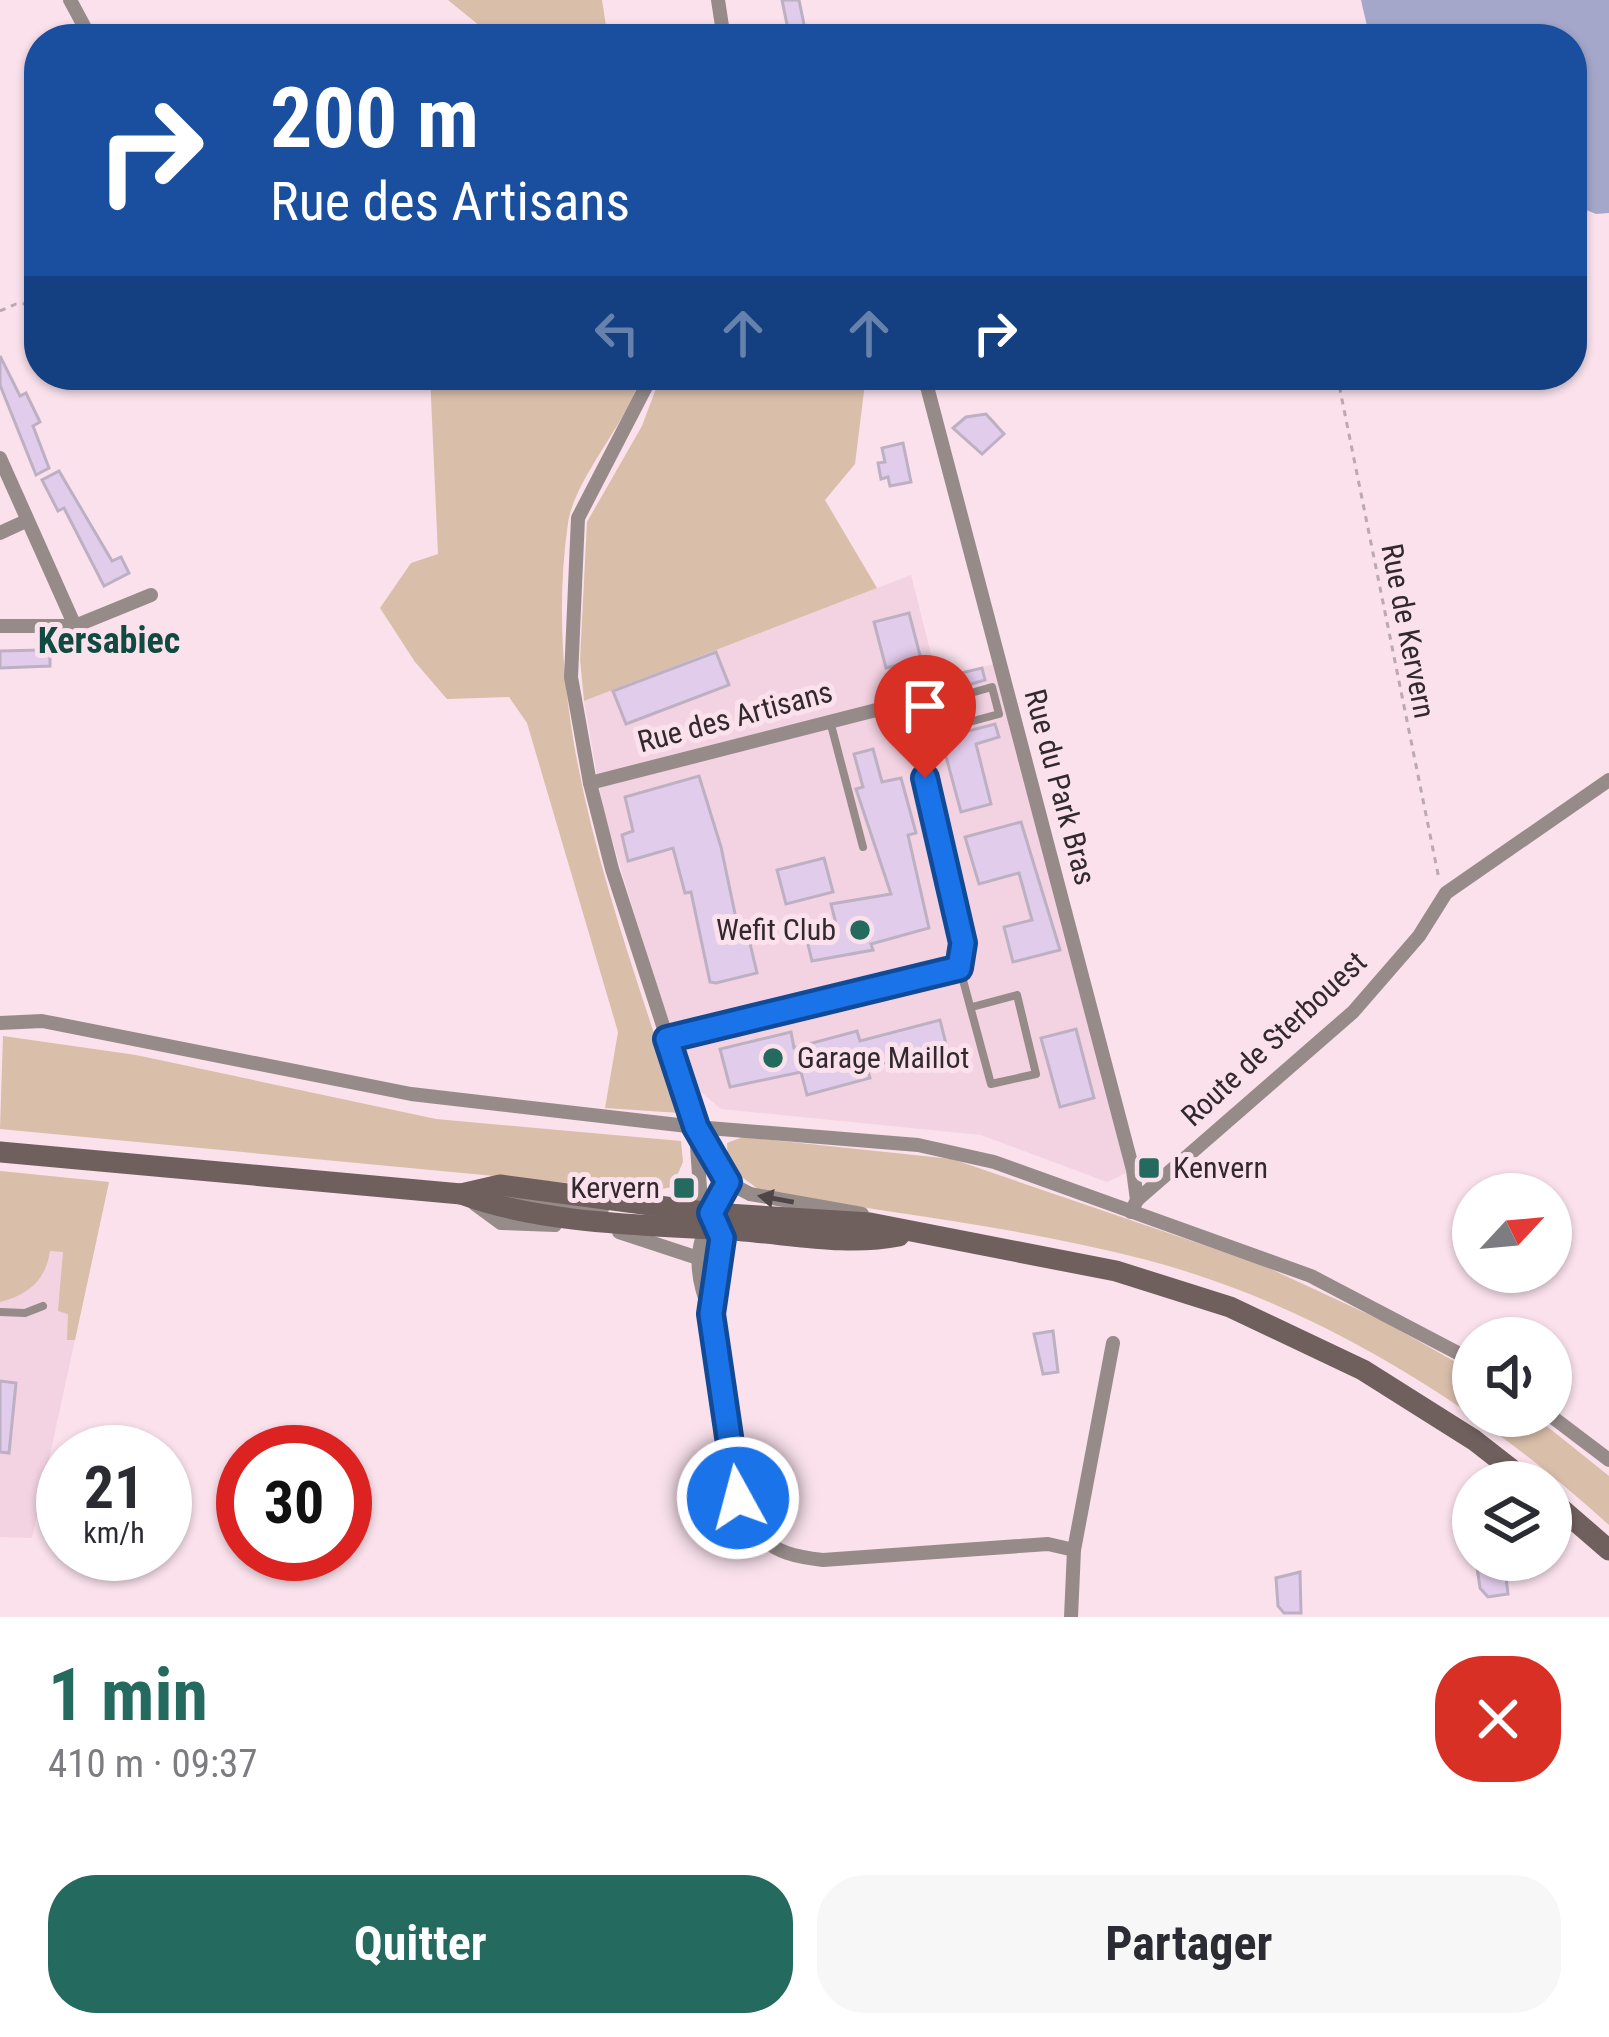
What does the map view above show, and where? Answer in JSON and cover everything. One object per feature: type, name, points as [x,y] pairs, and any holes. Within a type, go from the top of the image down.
[{"type":"main road","points":[[0,1152],[461,1194],[502,1209],[710,1223],[872,1241],[906,1234],[1115,1271],[1230,1307],[1364,1370],[1501,1461]]},
{"type":"main road","points":[[1572,1519],[1609,1550]]},
{"type":"street","points":[[644,390],[578,518],[571,676],[590,783],[667,1039],[696,1127],[728,1182],[750,1194],[883,1218],[906,1234]]},
{"type":"street","name":"Rue du Park Bras","points":[[928,390],[1134,1206]]},
{"type":"street","points":[[0,458],[75,626]]},
{"type":"street","points":[[0,533],[26,521]]},
{"type":"street","points":[[0,626],[75,626],[151,595]]},
{"type":"street","name":"Rue des Artisans","points":[[590,783],[830,719],[888,707],[904,712]]},
{"type":"street","points":[[667,1039],[959,968],[963,943],[916,736],[904,712]]},
{"type":"street","name":"Route de Sterbouest","points":[[1134,1206],[1353,1012],[1419,936],[1446,893],[1605,783]]},
{"type":"street","points":[[0,1023],[42,1021],[411,1094],[696,1127],[918,1145],[994,1162],[1134,1206],[1311,1276],[1452,1349]]},
{"type":"street","points":[[696,1127],[701,1203],[721,1254],[711,1314]]},
{"type":"street","points":[[728,1182],[695,1257],[700,1290],[711,1314],[738,1498],[753,1530],[791,1556],[823,1560],[1048,1544],[1074,1550]]},
{"type":"street","points":[[461,1194],[502,1223],[582,1226],[632,1234],[695,1257],[721,1254]]},
{"type":"street","points":[[1072,1617],[1074,1550],[1113,1343]]},
{"type":"street","points":[[1572,1432],[1609,1460]]},
{"type":"lane","points":[[916,736],[999,714],[992,687],[904,712],[895,676],[921,669]]},
{"type":"lane","points":[[830,719],[863,847]]},
{"type":"lane","points":[[1605,783],[1609,801]]},
{"type":"lane","points":[[959,968],[991,1084],[1036,1074],[1017,995],[972,1007]]},
{"type":"lane","points":[[0,1312],[25,1313],[44,1306]]},
{"type":"path","name":"Rue de Kervern","points":[[1340,390],[1413,766],[1436,872],[1446,893]]},
{"type":"shaded area","points":[[448,0],[602,0],[606,24],[478,24]]},
{"type":"shaded area","points":[[431,390],[636,390],[581,487],[568,523],[562,599],[565,674],[591,823],[680,1113],[605,1108],[618,1032],[527,723],[509,697],[447,699],[415,662],[380,608],[411,563],[438,554]]},
{"type":"shaded area","points":[[655,390],[864,390],[855,464],[825,500],[877,588],[584,701],[580,659],[587,522],[642,426]]},
{"type":"shaded area","points":[[911,575],[937,678],[999,663],[1133,1170],[1107,1182],[981,1135],[721,1109],[694,1086],[659,994],[604,813],[584,701]]},
{"type":"shaded area","points":[[3,1036],[136,1055],[436,1119],[681,1141],[683,1162],[672,1187],[652,1191],[0,1129]]},
{"type":"shaded area","points":[[743,1137],[952,1159],[1262,1265],[1385,1322],[1452,1360],[1452,1402],[1334,1333],[1211,1279],[1099,1248],[1003,1229],[761,1191],[728,1167],[727,1143]]},
{"type":"shaded area","points":[[0,1171],[109,1182],[56,1425],[36,1425],[32,1538],[0,1537]]},
{"type":"shaded area","points":[[0,1171],[109,1182],[75,1340],[67,1340],[68,1314],[58,1311],[63,1252],[50,1251],[34,1285],[0,1302]]},
{"type":"shaded area","points":[[1502,1437],[1560,1437],[1609,1476],[1609,1525],[1572,1493],[1572,1461],[1532,1461]]},
{"type":"water","points":[[1361,0],[1609,0],[1609,213],[1587,210],[1587,24],[1367,24]]},
{"type":"building","points":[[782,0],[799,0],[804,24],[787,24]]},
{"type":"building","points":[[0,356],[20,396],[26,393],[40,422],[33,426],[49,468],[36,475],[0,385]]},
{"type":"building","points":[[986,414],[1004,434],[982,454],[953,428],[966,417]]},
{"type":"building","points":[[903,443],[911,482],[890,486],[888,477],[881,479],[882,448]]},
{"type":"building","points":[[59,471],[112,561],[121,557],[129,573],[104,586],[64,508],[58,511],[42,480]]},
{"type":"building","points":[[909,613],[921,659],[886,668],[874,622]]},
{"type":"building","points":[[0,651],[50,652],[50,666],[0,668]]},
{"type":"building","points":[[716,652],[729,685],[626,724],[613,691]]},
{"type":"building","points":[[982,668],[985,680],[931,696],[927,681]]},
{"type":"building","points":[[995,724],[999,737],[976,744],[991,804],[961,812],[941,738]]},
{"type":"building","points":[[873,749],[882,782],[901,778],[916,833],[908,835],[929,928],[871,944],[873,950],[812,961],[805,932],[836,924],[831,904],[891,894],[856,789],[863,787],[854,754]]},
{"type":"building","points":[[699,776],[721,847],[739,933],[747,931],[757,973],[716,983],[710,982],[691,892],[685,893],[673,848],[628,861],[622,835],[633,831],[625,797]]},
{"type":"building","points":[[1021,822],[1060,950],[1013,962],[1004,927],[1032,920],[1019,873],[979,884],[965,837]]},
{"type":"building","points":[[824,858],[833,892],[786,904],[777,870]]},
{"type":"building","points":[[940,1020],[947,1048],[867,1068],[870,1078],[807,1095],[801,1072],[730,1087],[720,1049],[791,1032],[794,1048],[857,1031],[860,1041]]},
{"type":"building","points":[[1076,1029],[1094,1098],[1060,1107],[1041,1038]]},
{"type":"building","points":[[1053,1331],[1058,1372],[1043,1374],[1034,1334]]},
{"type":"building","points":[[0,1381],[16,1383],[9,1453],[0,1452]]},
{"type":"building","points":[[1300,1572],[1301,1613],[1284,1613],[1278,1606],[1276,1578]]},
{"type":"building","points":[[1479,1581],[1506,1581],[1508,1594],[1488,1597]]},
{"type":"place","name":"Wefit Club","points":[[860,930]]},
{"type":"place","name":"Garage Maillot","points":[[773,1058]]},
{"type":"place","name":"Kenvern","points":[[1149,1168]]},
{"type":"place","name":"Kervern","points":[[684,1188]]},
{"type":"district","name":"Kersabiec","points":[[109,640]]},
{"type":"route","points":[[738,1498],[711,1314],[722,1238],[711,1213],[728,1182],[696,1127],[667,1039],[959,968],[963,943],[925,778]]}]
